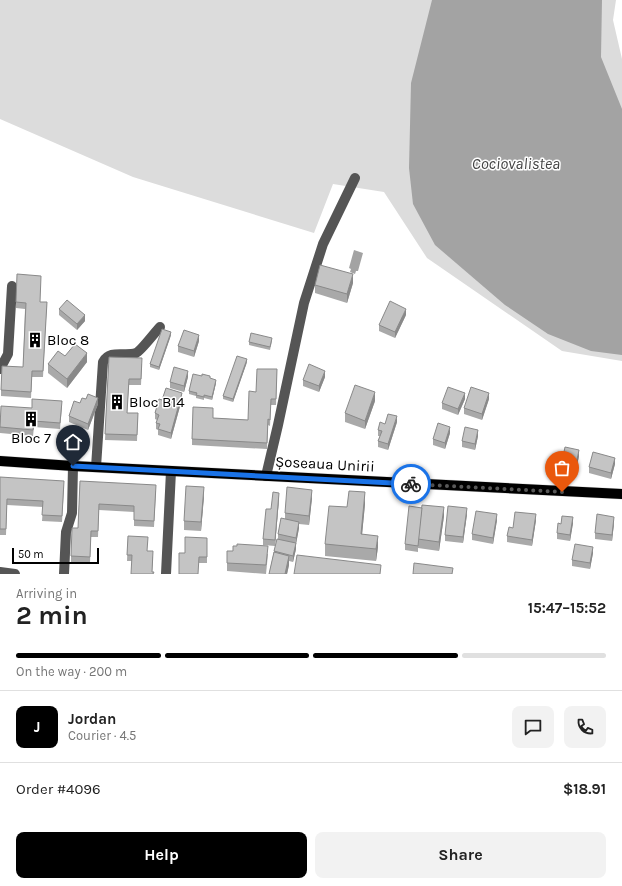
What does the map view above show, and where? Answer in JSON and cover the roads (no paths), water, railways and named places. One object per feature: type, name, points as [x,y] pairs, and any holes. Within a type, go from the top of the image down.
[{"type":"main road","name":"Șoseaua Unirii","points":[[0,461],[622,494]]},
{"type":"street","name":"Șoseaua Unirii","points":[[266,476],[304,303],[323,244],[355,178]]},
{"type":"street","points":[[0,369],[8,354],[12,286]]},
{"type":"street","points":[[96,467],[103,362],[111,355],[136,353],[160,327]]},
{"type":"street","points":[[64,574],[66,532],[72,513],[73,466]]},
{"type":"street","points":[[166,574],[172,471]]},
{"type":"street","points":[[1,573],[15,574]]},
{"type":"water","name":"Cociovalistea","points":[[432,0],[602,0],[601,57],[622,109],[622,355],[591,351],[548,334],[505,305],[435,245],[413,204],[409,168],[411,83]]},
{"type":"water","points":[[354,250],[363,253],[358,271],[356,271],[355,274],[350,272],[351,269],[349,268]]},
{"type":"place","name":"Bloc 8","points":[[35,340]]},
{"type":"place","name":"Bloc B14","points":[[117,402]]},
{"type":"place","name":"Bloc 7","points":[[31,419]]}]
